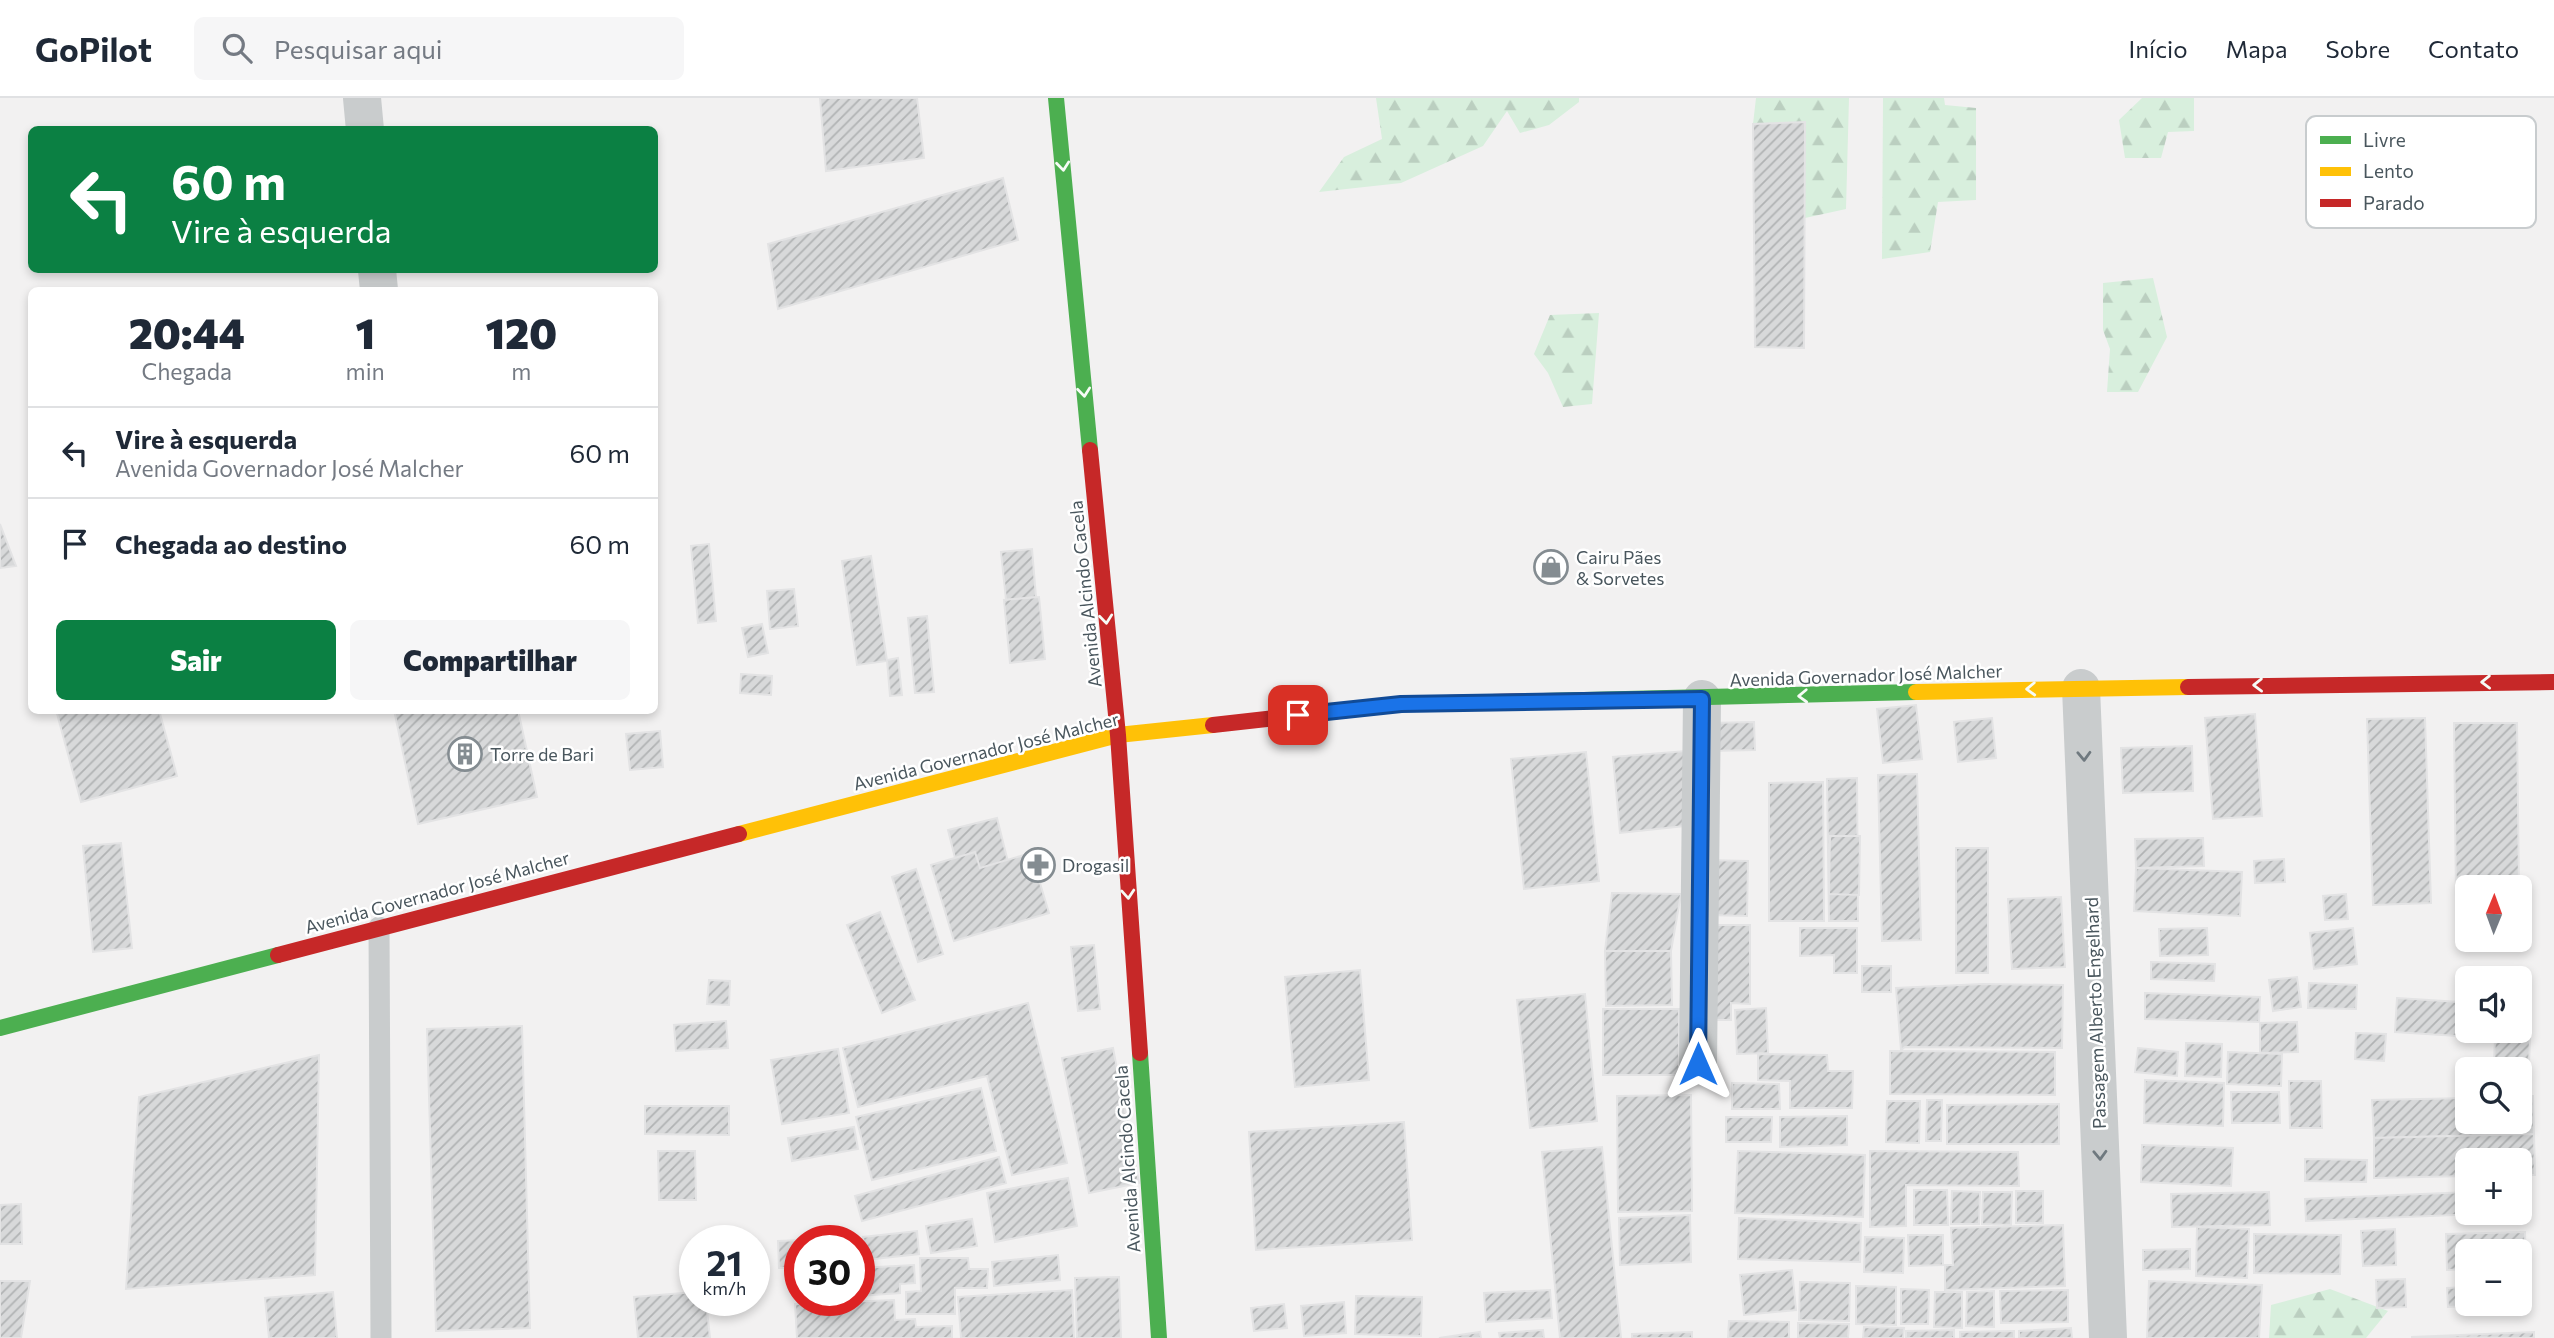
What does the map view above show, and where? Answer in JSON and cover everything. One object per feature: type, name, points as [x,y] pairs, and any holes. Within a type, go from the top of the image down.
[{"type":"main road","name":"Avenida Alcindo Cacela","points":[[1056,98],[1118,735],[1158,1338]]},
{"type":"main road","name":"Avenida Governador José Malcher","points":[[0,1028],[1118,735],[1401,704],[2081,688],[2554,682]]},
{"type":"street","points":[[362,98],[365,126]]},
{"type":"street","name":"Passagem Alberto Engelhard","points":[[2081,688],[2108,1338]]},
{"type":"street","points":[[1698,1064],[1702,699]]},
{"type":"lane","points":[[379,927],[381,1338]]},
{"type":"green space","points":[[1376,98],[1579,98],[1579,102],[1549,125],[1520,133],[1507,111],[1483,146],[1401,183],[1319,192],[1344,157],[1382,139]]},
{"type":"green space","points":[[1756,98],[1849,98],[1846,209],[1805,218],[1805,122],[1753,124]]},
{"type":"green space","points":[[1883,98],[1944,98],[1945,105],[1976,108],[1976,200],[1938,202],[1930,252],[1882,259]]},
{"type":"green space","points":[[2142,98],[2194,98],[2194,131],[2168,132],[2161,158],[2125,158],[2119,120]]},
{"type":"green space","points":[[2153,278],[2167,337],[2138,392],[2107,392],[2110,349],[2103,330],[2103,283]]},
{"type":"green space","points":[[1599,313],[1592,404],[1563,407],[1548,373],[1534,354],[1550,315]]},
{"type":"green space","points":[[2330,1289],[2388,1311],[2366,1338],[2269,1338],[2271,1305]]},
{"type":"building","points":[[820,98],[917,98],[924,158],[826,171]]},
{"type":"building","points":[[1805,122],[1804,348],[1755,347],[1753,124]]},
{"type":"building","points":[[1003,178],[1018,240],[778,309],[768,244]]},
{"type":"building","points":[[0,524],[16,566],[0,568]]},
{"type":"building","points":[[709,544],[716,621],[698,623],[691,546]]},
{"type":"building","points":[[1032,549],[1036,597],[1006,600],[1001,552]]},
{"type":"building","points":[[871,556],[887,661],[857,665],[842,561]]},
{"type":"building","points":[[794,589],[798,626],[770,629],[767,591]]},
{"type":"building","points":[[1039,597],[1045,659],[1010,663],[1004,600]]},
{"type":"building","points":[[927,616],[934,692],[915,693],[908,618]]},
{"type":"building","points":[[762,624],[768,653],[748,657],[742,628]]},
{"type":"building","points":[[898,658],[902,695],[890,696],[887,660]]},
{"type":"building","points":[[741,674],[772,676],[771,695],[740,693]]},
{"type":"building","points":[[1916,705],[1922,759],[1883,763],[1877,709]]},
{"type":"building","points":[[57,714],[160,714],[177,776],[81,802]]},
{"type":"building","name":"Torre de Bari","points":[[395,714],[519,714],[537,797],[418,824]]},
{"type":"building","points":[[2255,714],[2262,816],[2213,819],[2205,718]]},
{"type":"building","points":[[1992,718],[1996,758],[1958,762],[1954,722]]},
{"type":"building","points":[[2425,718],[2431,903],[2373,905],[2367,719]]},
{"type":"building","points":[[1754,722],[1755,750],[1709,751],[1709,723]]},
{"type":"building","points":[[2454,723],[2517,723],[2519,875],[2456,875]]},
{"type":"building","points":[[660,731],[663,767],[630,770],[626,734]]},
{"type":"building","points":[[2192,746],[2193,791],[2123,793],[2121,748]]},
{"type":"building","points":[[1686,751],[1694,825],[1620,833],[1613,757]]},
{"type":"building","points":[[1586,752],[1599,881],[1524,889],[1511,759]]},
{"type":"building","points":[[1917,774],[1921,940],[1882,941],[1878,775]]},
{"type":"building","points":[[1857,778],[1858,921],[1829,921],[1827,779]]},
{"type":"building","points":[[1823,782],[1824,921],[1769,921],[1769,783]]},
{"type":"building","points":[[997,818],[1009,866],[960,878],[948,830]]},
{"type":"building","points":[[1830,836],[1860,836],[1859,895],[1829,894]]},
{"type":"building","points":[[2203,838],[2204,866],[2136,868],[2135,839]]},
{"type":"building","points":[[121,843],[132,948],[93,952],[83,846]]},
{"type":"building","points":[[1956,848],[1988,848],[1988,973],[1956,973]]},
{"type":"building","points":[[975,852],[980,868],[1031,853],[1049,913],[954,941],[931,865]]},
{"type":"building","points":[[2284,859],[2285,882],[2255,883],[2254,861]]},
{"type":"building","points":[[1706,860],[1748,861],[1747,916],[1706,915]]},
{"type":"building","points":[[2136,868],[2242,872],[2240,916],[2134,911]]},
{"type":"building","points":[[916,869],[943,954],[918,962],[892,877]]},
{"type":"building","points":[[1612,893],[1681,894],[1671,951],[1605,951]]},
{"type":"building","points":[[2346,894],[2348,919],[2325,920],[2323,896]]},
{"type":"building","points":[[2061,897],[2065,967],[2012,969],[2008,899]]},
{"type":"building","points":[[880,912],[915,1000],[882,1013],[847,925]]},
{"type":"building","points":[[1705,925],[1750,925],[1750,1004],[1731,1003],[1731,1020],[1705,1020]]},
{"type":"building","points":[[1800,928],[1857,928],[1857,973],[1834,973],[1834,955],[1800,956]]},
{"type":"building","points":[[2207,928],[2208,955],[2160,956],[2159,929]]},
{"type":"building","points":[[2353,928],[2357,964],[2314,969],[2310,933]]},
{"type":"building","points":[[1094,945],[1100,1009],[1078,1011],[1071,947]]},
{"type":"building","points":[[1605,951],[1671,951],[1672,1005],[1606,1006]]},
{"type":"building","points":[[2151,962],[2215,964],[2214,981],[2151,979]]},
{"type":"building","points":[[1862,966],[1891,966],[1891,992],[1862,992]]},
{"type":"building","points":[[1360,970],[1369,1080],[1295,1087],[1285,977]]},
{"type":"building","points":[[2297,977],[2301,1007],[2273,1011],[2269,980]]},
{"type":"building","points":[[709,980],[730,981],[729,1005],[707,1004]]},
{"type":"building","points":[[2309,983],[2357,985],[2356,1009],[2308,1008]]},
{"type":"building","points":[[1983,984],[2063,985],[2062,1048],[1905,1047],[1901,1050],[1896,988]]},
{"type":"building","points":[[2145,993],[2260,997],[2259,1022],[2145,1019]]},
{"type":"building","points":[[1585,994],[1597,1121],[1530,1128],[1517,1000]]},
{"type":"building","points":[[2397,998],[2455,1002],[2455,1036],[2395,1032]]},
{"type":"building","points":[[1028,1003],[1067,1163],[1012,1175],[987,1076],[858,1107],[843,1048]]},
{"type":"building","points":[[1766,1008],[1768,1053],[1737,1054],[1735,1010]]},
{"type":"building","points":[[1603,1009],[1679,1009],[1679,1075],[1603,1075]]},
{"type":"building","points":[[726,1021],[728,1048],[676,1051],[674,1025]]},
{"type":"building","points":[[2297,1022],[2298,1052],[2260,1053],[2260,1023]]},
{"type":"building","points":[[522,1026],[530,1328],[436,1331],[427,1029]]},
{"type":"building","points":[[2356,1033],[2386,1034],[2384,1061],[2355,1059]]},
{"type":"building","points":[[2186,1043],[2222,1044],[2221,1077],[2185,1076]]},
{"type":"building","points":[[2495,1043],[2530,1043],[2529,1057],[2494,1057]]},
{"type":"building","points":[[1113,1048],[1139,1183],[1089,1193],[1062,1058]]},
{"type":"building","points":[[2138,1048],[2178,1052],[2177,1076],[2135,1072]]},
{"type":"building","points":[[838,1049],[849,1113],[782,1124],[771,1060]]},
{"type":"building","points":[[1890,1051],[2055,1052],[2055,1095],[1890,1094]]},
{"type":"building","points":[[2228,1052],[2282,1054],[2281,1086],[2227,1084]]},
{"type":"building","points":[[1758,1054],[1827,1055],[1828,1071],[1853,1071],[1852,1108],[1790,1108],[1790,1081],[1758,1080]]},
{"type":"building","points":[[319,1055],[315,1275],[126,1289],[139,1097]]},
{"type":"building","points":[[2145,1080],[2224,1083],[2223,1126],[2144,1123]]},
{"type":"building","points":[[2289,1081],[2321,1081],[2322,1128],[2290,1128]]},
{"type":"building","points":[[1732,1083],[1779,1084],[1780,1109],[1732,1109]]},
{"type":"building","points":[[981,1088],[996,1151],[872,1180],[856,1117]]},
{"type":"building","points":[[2231,1092],[2279,1092],[2280,1123],[2232,1123]]},
{"type":"building","points":[[1691,1095],[1692,1211],[1618,1212],[1617,1096]]},
{"type":"building","points":[[2533,1096],[2534,1134],[2374,1138],[2372,1100],[2455,1098],[2455,1134],[2532,1134]]},
{"type":"building","points":[[1927,1100],[1942,1100],[1941,1141],[1926,1141]]},
{"type":"building","points":[[1887,1101],[1920,1101],[1919,1143],[1886,1142]]},
{"type":"building","points":[[2059,1104],[2059,1144],[1947,1144],[1947,1105]]},
{"type":"building","points":[[645,1106],[729,1106],[729,1135],[645,1134]]},
{"type":"building","points":[[1847,1116],[1847,1145],[1780,1147],[1780,1117]]},
{"type":"building","points":[[1726,1117],[1772,1117],[1771,1142],[1726,1142]]},
{"type":"building","points":[[1404,1122],[1412,1240],[1256,1250],[1249,1132]]},
{"type":"building","points":[[854,1127],[858,1149],[792,1161],[788,1138]]},
{"type":"building","points":[[2534,1134],[2535,1175],[2532,1175],[2532,1148],[2455,1148],[2455,1176],[2374,1178],[2374,1138]]},
{"type":"building","points":[[2142,1145],[2233,1148],[2231,1186],[2141,1182]]},
{"type":"building","points":[[1602,1147],[1621,1338],[1560,1338],[1542,1152]]},
{"type":"building","points":[[658,1151],[695,1151],[696,1200],[659,1200]]},
{"type":"building","points":[[1738,1151],[1865,1155],[1863,1217],[1735,1213]]},
{"type":"building","points":[[1870,1151],[2018,1152],[2019,1186],[1906,1185],[1906,1226],[1870,1227]]},
{"type":"building","points":[[999,1157],[1006,1183],[862,1221],[855,1196]]},
{"type":"building","points":[[2305,1159],[2367,1160],[2366,1182],[2305,1181]]},
{"type":"building","points":[[1068,1178],[1077,1226],[995,1242],[987,1193]]},
{"type":"building","points":[[1914,1190],[1947,1190],[1948,1225],[1914,1225]]},
{"type":"building","points":[[1952,1191],[1980,1192],[1979,1224],[1951,1224]]},
{"type":"building","points":[[2016,1191],[2043,1191],[2043,1223],[2016,1223]]},
{"type":"building","points":[[1983,1192],[2012,1192],[2011,1225],[1982,1224]]},
{"type":"building","points":[[2269,1192],[2270,1225],[2172,1227],[2171,1194]]},
{"type":"building","points":[[2455,1193],[2455,1215],[2306,1221],[2305,1199]]},
{"type":"building","points":[[21,1204],[22,1244],[0,1244],[0,1205]]},
{"type":"building","points":[[1690,1215],[1691,1262],[1620,1265],[1619,1218]]},
{"type":"building","points":[[1739,1218],[1861,1223],[1860,1262],[1738,1259]]},
{"type":"building","points":[[972,1219],[977,1246],[931,1253],[926,1226]]},
{"type":"building","points":[[2063,1225],[2065,1286],[1945,1290],[1945,1265],[1953,1265],[1951,1228]]},
{"type":"building","points":[[2197,1227],[2249,1229],[2247,1278],[2196,1276]]},
{"type":"building","points":[[2395,1229],[2396,1265],[2363,1266],[2361,1231]]},
{"type":"building","points":[[917,1231],[919,1254],[875,1259],[875,1236]]},
{"type":"building","points":[[2525,1232],[2525,1239],[2455,1239],[2455,1270],[2447,1270],[2446,1234]]},
{"type":"building","points":[[2254,1234],[2341,1235],[2340,1274],[2254,1273]]},
{"type":"building","points":[[1908,1235],[1943,1235],[1943,1265],[1909,1266]]},
{"type":"building","points":[[1865,1237],[1904,1238],[1903,1273],[1864,1272]]},
{"type":"building","points":[[778,1241],[784,1241],[784,1268],[779,1268]]},
{"type":"building","points":[[2190,1249],[2190,1269],[2143,1270],[2143,1250]]},
{"type":"building","points":[[1058,1255],[1060,1280],[994,1286],[992,1262]]},
{"type":"building","points":[[920,1258],[968,1258],[969,1269],[988,1269],[987,1288],[955,1288],[955,1314],[906,1314],[906,1292],[921,1291]]},
{"type":"building","points":[[914,1265],[915,1283],[900,1284],[900,1293],[875,1295],[875,1267]]},
{"type":"building","points":[[1792,1270],[1796,1310],[1744,1315],[1740,1275]]},
{"type":"building","points":[[1119,1277],[1121,1338],[1077,1338],[1075,1278]]},
{"type":"building","points":[[2405,1279],[2406,1307],[2377,1308],[2376,1280]]},
{"type":"building","points":[[0,1281],[30,1281],[21,1338],[0,1338]]},
{"type":"building","points":[[2149,1281],[2262,1285],[2259,1338],[2147,1338]]},
{"type":"building","points":[[1800,1282],[1850,1283],[1849,1321],[1799,1320]]},
{"type":"building","points":[[1856,1286],[1896,1287],[1896,1325],[1856,1324]]},
{"type":"building","points":[[2447,1288],[2455,1288],[2455,1307],[2448,1307]]},
{"type":"building","points":[[1901,1289],[1929,1290],[1928,1324],[1901,1324]]},
{"type":"building","points":[[1072,1290],[1074,1338],[961,1338],[958,1297]]},
{"type":"building","points":[[1550,1290],[1552,1318],[1486,1322],[1484,1293]]},
{"type":"building","points":[[2068,1290],[2068,1322],[2001,1323],[2000,1291]]},
{"type":"building","points":[[1994,1291],[1994,1327],[1966,1326],[1967,1292]]},
{"type":"building","points":[[333,1292],[337,1338],[269,1338],[265,1298]]},
{"type":"building","points":[[1935,1292],[1962,1292],[1962,1328],[1934,1327]]},
{"type":"building","points":[[679,1293],[679,1316],[708,1316],[710,1338],[638,1338],[634,1297]]},
{"type":"building","points":[[1356,1296],[1422,1297],[1421,1336],[1355,1334]]},
{"type":"building","points":[[894,1300],[895,1320],[915,1319],[916,1327],[952,1326],[952,1338],[797,1338],[796,1316],[875,1316],[875,1301]]},
{"type":"building","points":[[1344,1302],[1346,1333],[1304,1336],[1301,1306]]},
{"type":"building","points":[[1284,1304],[1287,1328],[1254,1331],[1251,1308]]},
{"type":"building","points":[[1729,1321],[1789,1322],[1789,1338],[1728,1338]]},
{"type":"building","points":[[1798,1323],[1849,1324],[1848,1338],[1798,1338]]},
{"type":"building","points":[[1864,1327],[1904,1328],[1903,1338],[1863,1338]]},
{"type":"building","points":[[2071,1328],[2072,1338],[2019,1338],[2019,1331]]},
{"type":"building","points":[[1543,1330],[1544,1338],[1500,1338],[1499,1333]]},
{"type":"building","points":[[1954,1330],[1954,1338],[1906,1338],[1906,1331]]},
{"type":"building","points":[[2014,1331],[2014,1338],[1960,1338],[1960,1332]]},
{"type":"building","points":[[1480,1332],[1481,1338],[1439,1338]]},
{"type":"building","points":[[1692,1332],[1692,1338],[1632,1338],[1632,1334]]},
{"type":"building","points":[[2534,1332],[2534,1338],[2411,1337]]},
{"type":"traffic: fast","points":[[1056,98],[1090,450]]},
{"type":"traffic: fast","points":[[1543,701],[1916,692]]},
{"type":"traffic: fast","points":[[0,1028],[278,955]]},
{"type":"traffic: fast","points":[[1140,1053],[1159,1338]]},
{"type":"traffic: slow","points":[[1916,692],[2188,687]]},
{"type":"traffic: slow","points":[[739,834],[1118,735],[1213,725]]},
{"type":"traffic: jam","points":[[1090,450],[1118,735],[1140,1053]]},
{"type":"traffic: jam","points":[[2188,687],[2554,682]]},
{"type":"traffic: jam","points":[[1213,725],[1401,704],[1543,701]]},
{"type":"traffic: jam","points":[[278,955],[739,834]]},
{"type":"place","name":"Cairu Pães & Sorvetes","points":[[1551,567]]},
{"type":"place","name":"Torre de Bari","points":[[465,754]]},
{"type":"place","name":"Drogasil","points":[[1038,865]]},
{"type":"route","points":[[1298,715],[1401,704],[1702,699],[1698,1064]]}]
